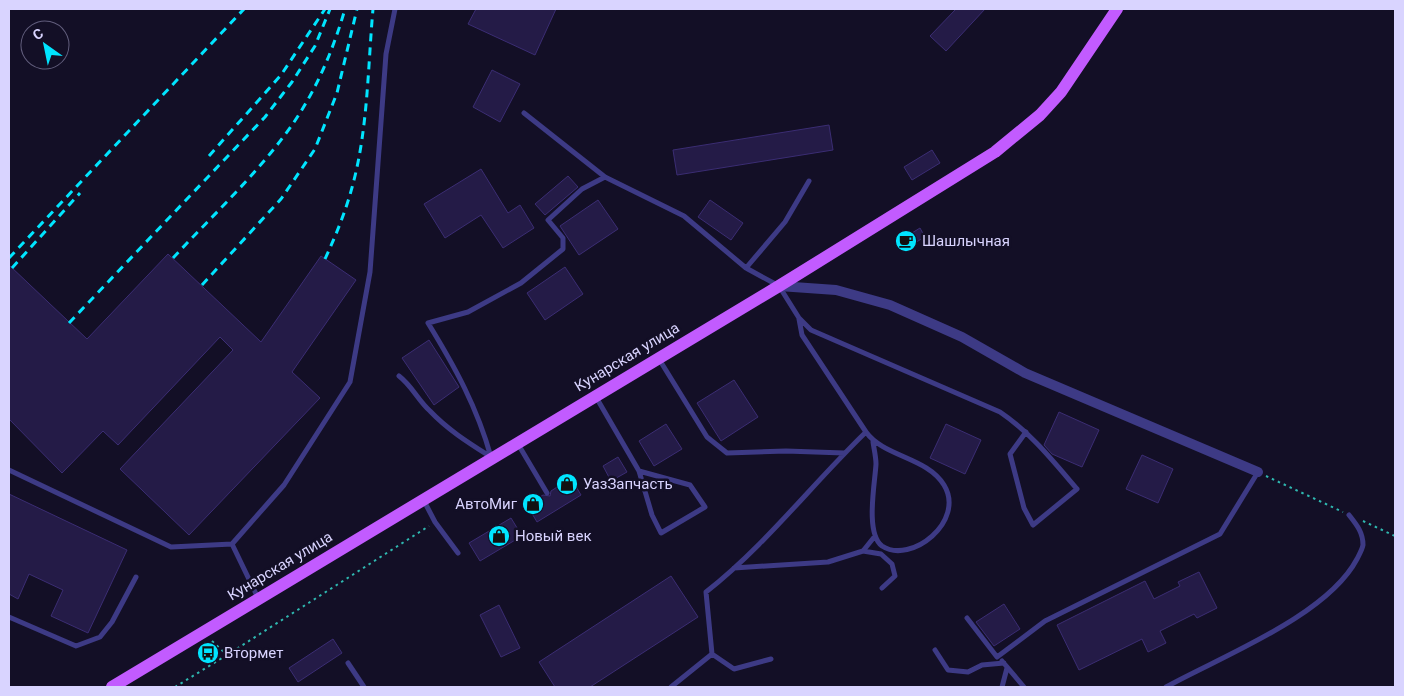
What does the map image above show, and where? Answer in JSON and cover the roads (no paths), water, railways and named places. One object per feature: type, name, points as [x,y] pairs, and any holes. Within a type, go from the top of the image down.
[{"type":"main road","name":"Кунарская улица","points":[[112,687],[779,286],[995,152],[1040,115],[1061,92],[1117,9]]},
{"type":"street","points":[[779,286],[836,290],[890,305],[962,337],[1025,373],[1258,472]]},
{"type":"lane","points":[[9,470],[171,547],[232,544],[284,484],[350,382],[370,272],[386,54],[395,9]]},
{"type":"lane","points":[[524,113],[605,177],[684,216],[746,268],[779,286],[799,318],[811,330],[1000,412],[1026,432],[1077,489],[1033,525],[1024,508],[1010,454],[1026,432]]},
{"type":"lane","points":[[492,457],[482,425],[460,374],[428,323],[468,312],[521,283],[563,249],[563,238],[548,220],[582,188],[605,177]]},
{"type":"lane","points":[[746,268],[785,222],[809,181]]},
{"type":"lane","points":[[799,318],[802,335],[873,442],[876,462],[872,525],[875,536],[882,546],[882,554]]},
{"type":"lane","points":[[659,358],[708,437],[727,453],[786,451],[844,453]]},
{"type":"lane","points":[[400,376],[410,384],[428,410],[455,435],[492,457]]},
{"type":"lane","points":[[595,395],[639,471],[652,515],[662,533],[705,507],[690,485],[639,471]]},
{"type":"lane","points":[[712,654],[706,592],[770,534],[844,453],[866,432]]},
{"type":"lane","points":[[517,442],[547,493]]},
{"type":"lane","points":[[873,442],[931,473],[945,486],[948,499],[946,522],[937,534],[909,548],[893,549],[882,546]]},
{"type":"lane","points":[[997,658],[1045,621],[1220,534],[1258,472]]},
{"type":"lane","points":[[423,499],[435,522],[458,553]]},
{"type":"lane","points":[[1166,687],[1268,635],[1305,612],[1349,574],[1363,547],[1360,530],[1349,514]]},
{"type":"lane","points":[[863,551],[875,536]]},
{"type":"lane","points":[[232,544],[258,598]]},
{"type":"lane","points":[[734,568],[828,562],[863,551],[882,554],[892,564],[895,576],[882,588]]},
{"type":"lane","points":[[9,617],[76,646],[100,637],[112,622],[136,577]]},
{"type":"lane","points":[[966,618],[997,658],[1006,665],[1024,687]]},
{"type":"lane","points":[[935,650],[948,670],[968,672],[982,665],[1006,665]]},
{"type":"lane","points":[[712,654],[734,669],[771,659]]},
{"type":"lane","points":[[671,687],[712,654]]},
{"type":"lane","points":[[348,663],[364,687]]},
{"type":"lane","points":[[1002,687],[1006,665]]},
{"type":"railway","points":[[9,258],[244,9]]},
{"type":"railway","points":[[209,156],[281,75],[325,9]]},
{"type":"railway","points":[[69,323],[265,117],[292,82],[315,46],[330,9]]},
{"type":"railway","points":[[173,258],[258,168],[284,136],[304,106],[321,75],[345,9]]},
{"type":"railway","points":[[202,285],[281,199],[315,149],[337,93],[357,9]]},
{"type":"railway","points":[[325,259],[345,210],[359,159],[367,95],[373,9]]},
{"type":"railway","points":[[12,268],[80,193]]},
{"type":"place","name":"Шашлычная","points":[[906,241]]},
{"type":"place","name":"УазЗапчасть","points":[[567,484]]},
{"type":"place","name":"АвтоМиг","points":[[533,504]]},
{"type":"place","name":"Новый век","points":[[499,536]]},
{"type":"place","name":"Втормет","points":[[208,653]]}]
